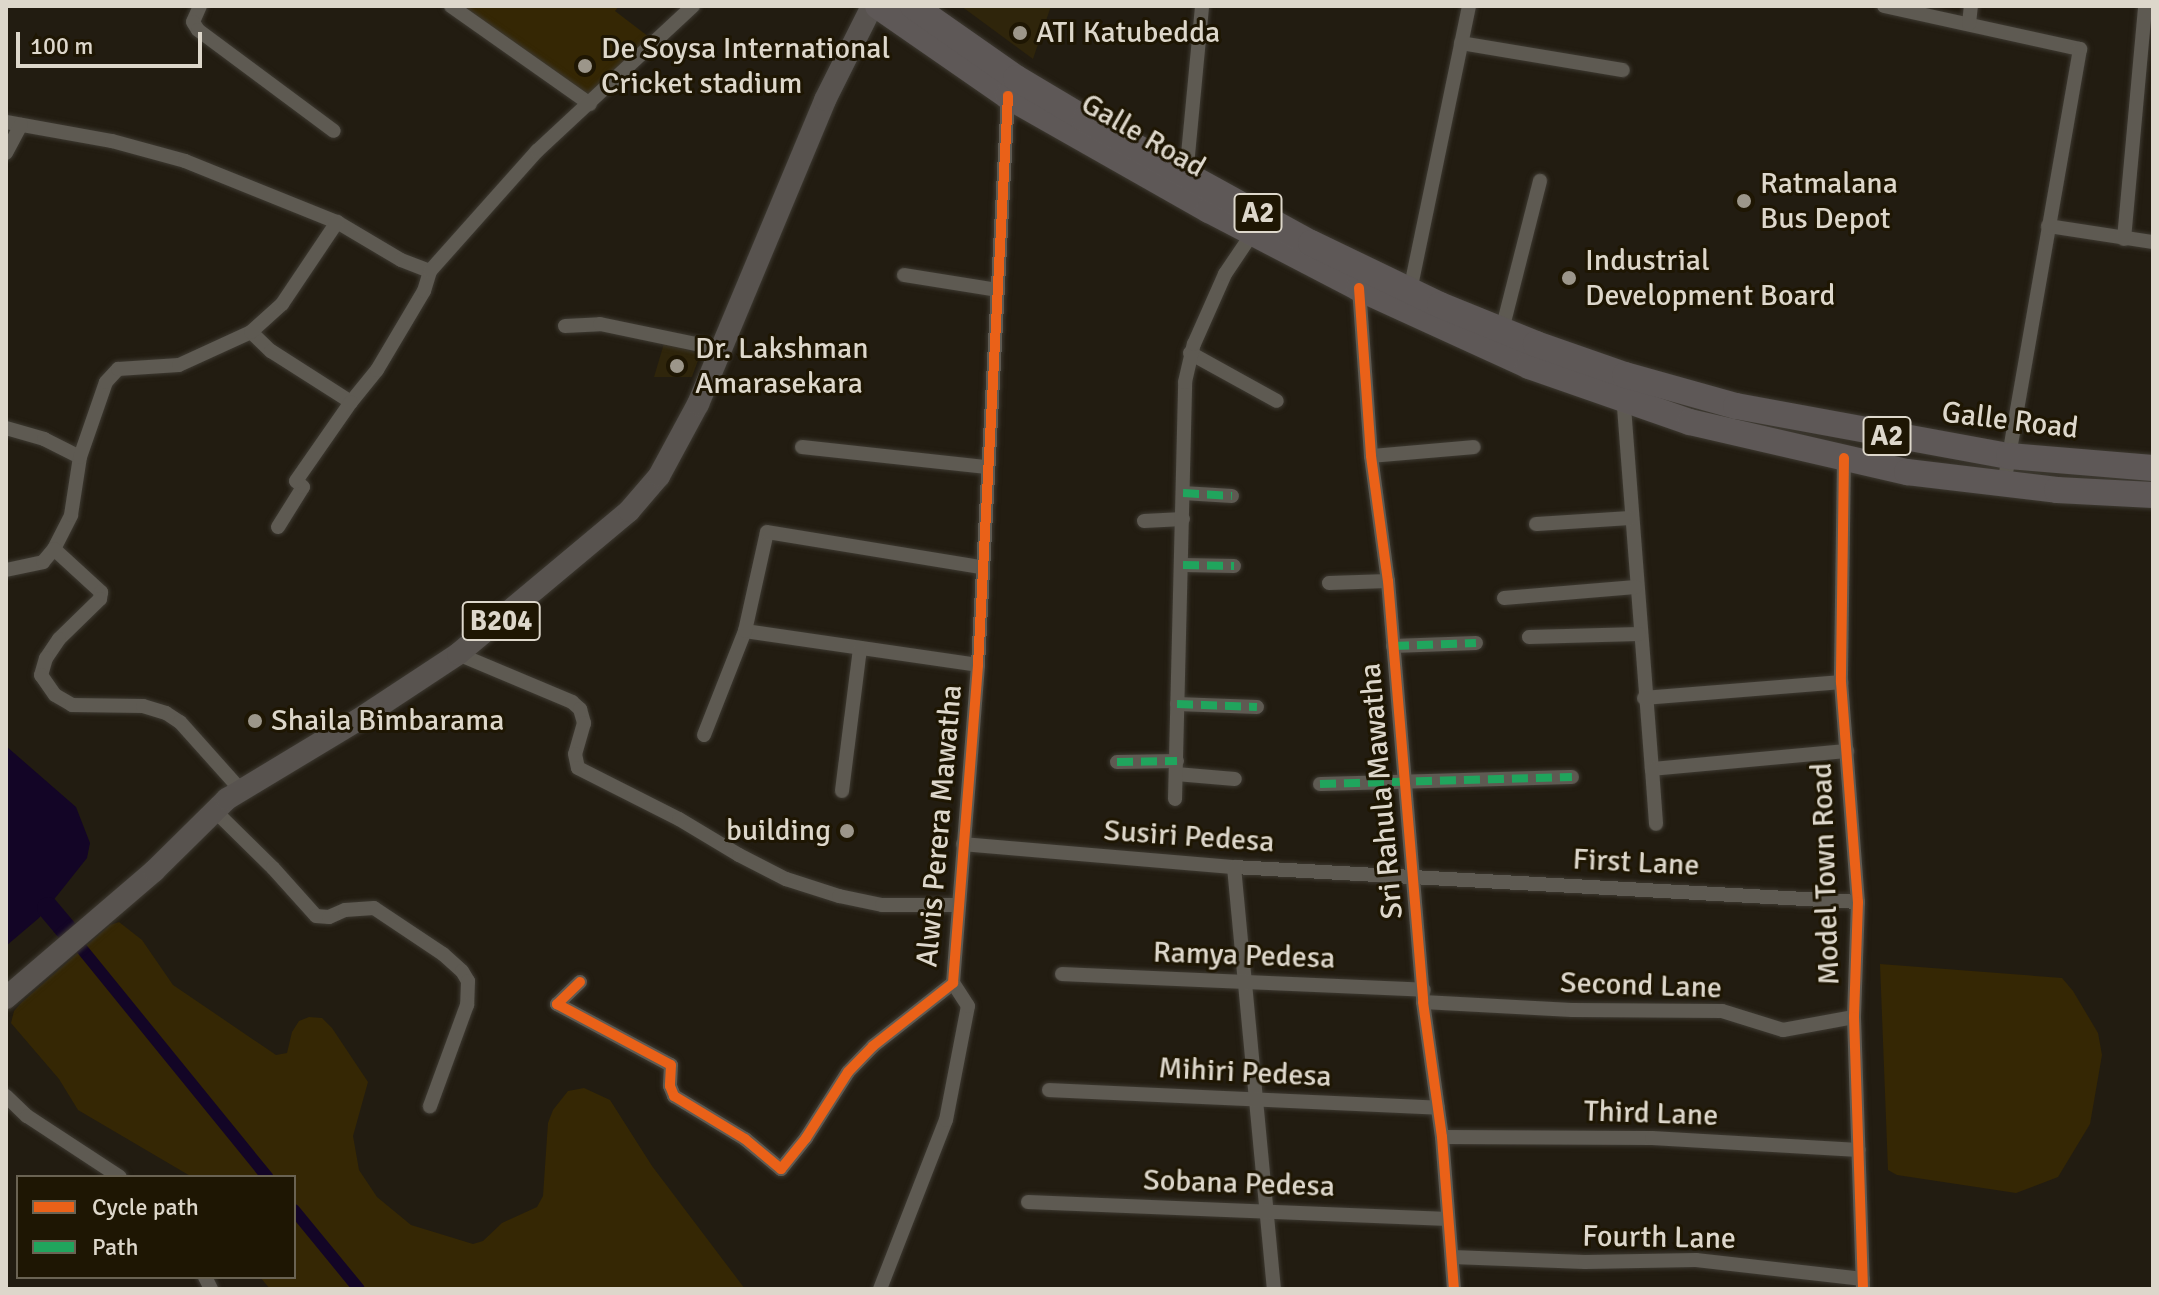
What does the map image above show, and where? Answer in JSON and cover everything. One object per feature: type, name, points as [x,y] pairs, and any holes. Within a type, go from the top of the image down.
[{"type":"highway","name":"Galle Road","points":[[875,6],[1008,96],[1182,182],[1252,234],[1431,323],[1529,366],[1624,387],[2009,456],[2153,468]]},
{"type":"highway","name":"A2","points":[[913,6],[1016,78],[1182,182],[1410,291],[1624,387]]},
{"type":"highway","name":"Galle Road","points":[[1624,387],[1690,422],[1907,472],[2004,484],[2153,495]]},
{"type":"main road","name":"B204","points":[[6,998],[154,871],[214,810],[240,789],[358,720],[458,654],[629,511],[659,476],[673,452],[825,100],[875,6]]},
{"type":"street","points":[[200,6],[193,22],[198,30],[334,131]]},
{"type":"street","points":[[451,6],[590,104]]},
{"type":"street","points":[[278,527],[303,487],[296,481],[377,370],[424,291],[430,271],[537,151],[693,6]]},
{"type":"street","points":[[1182,182],[1202,6]]},
{"type":"street","points":[[1410,291],[1469,6]]},
{"type":"street","points":[[1884,6],[2080,49],[2004,484]]},
{"type":"street","points":[[1969,24],[1971,6]]},
{"type":"street","points":[[2124,239],[2145,6]]},
{"type":"street","points":[[1461,43],[1623,70]]},
{"type":"street","name":"Alwis Perera Mawatha","points":[[580,982],[557,1004],[671,1065],[670,1086],[674,1096],[745,1139],[781,1169],[806,1138],[848,1072],[873,1046],[953,983],[978,665],[980,567],[1008,96]]},
{"type":"street","points":[[6,122],[112,141],[185,161],[337,222],[401,260],[430,271]]},
{"type":"street","points":[[6,153],[21,125]]},
{"type":"street","points":[[1502,330],[1540,181]]},
{"type":"street","points":[[6,570],[43,562],[54,549],[71,515],[80,457],[106,382],[118,369],[179,365],[251,332],[282,304],[337,222]]},
{"type":"street","points":[[2048,226],[2153,242]]},
{"type":"street","points":[[1175,799],[1185,382],[1190,353],[1225,274],[1252,234]]},
{"type":"street","points":[[904,275],[998,290]]},
{"type":"street","name":"Sri Rahula Mawatha","points":[[1359,288],[1371,456],[1388,581],[1412,877],[1442,1137],[1454,1289]]},
{"type":"street","points":[[565,326],[600,324],[720,349]]},
{"type":"street","points":[[251,332],[271,351],[351,402]]},
{"type":"street","points":[[1190,353],[1277,401]]},
{"type":"street","points":[[1624,387],[1639,634],[1656,824]]},
{"type":"street","points":[[6,428],[44,439],[80,457]]},
{"type":"street","points":[[802,447],[987,467]]},
{"type":"street","points":[[1371,456],[1474,447]]},
{"type":"street","name":"Model Town Road","points":[[1844,458],[1841,682],[1858,902],[1854,1017],[1863,1284]]},
{"type":"street","points":[[1183,493],[1232,496]]},
{"type":"street","points":[[1536,524],[1631,518]]},
{"type":"street","points":[[1144,521],[1183,519]]},
{"type":"street","points":[[704,735],[745,631],[767,532],[980,567]]},
{"type":"street","points":[[54,549],[101,592],[100,599],[59,639],[46,658],[41,675],[55,695],[72,705],[143,706],[166,713],[180,722],[240,789]]},
{"type":"street","points":[[1183,565],[1234,566]]},
{"type":"street","points":[[1329,583],[1388,581]]},
{"type":"street","points":[[1504,598],[1636,587]]},
{"type":"street","points":[[745,631],[978,665]]},
{"type":"street","points":[[1529,637],[1639,634]]},
{"type":"street","points":[[1393,646],[1476,643]]},
{"type":"street","points":[[842,791],[860,648]]},
{"type":"street","points":[[458,654],[572,702],[580,709],[584,723],[575,754],[578,768],[762,867],[811,889],[858,901],[921,907],[957,905]]},
{"type":"street","points":[[1644,698],[1841,682]]},
{"type":"street","points":[[1177,704],[1257,707]]},
{"type":"street","points":[[1652,769],[1847,751]]},
{"type":"street","points":[[1117,762],[1176,767],[1235,779]]},
{"type":"street","points":[[1320,784],[1572,777]]},
{"type":"street","points":[[214,810],[316,916],[329,917],[345,910],[374,908],[443,954],[462,971],[468,981],[467,1005],[430,1106]]},
{"type":"street","name":"Susiri Pedesa","points":[[963,844],[1234,867],[1412,877]]},
{"type":"street","points":[[1234,867],[1274,1289]]},
{"type":"street","name":"First Lane","points":[[1412,877],[1858,902]]},
{"type":"street","name":"Ramya Pedesa","points":[[1062,974],[1245,981],[1424,996]]},
{"type":"street","points":[[880,1289],[946,1120],[968,1006],[953,983]]},
{"type":"street","name":"Second Lane","points":[[1424,996],[1572,1010],[1722,1011],[1783,1030],[1854,1017]]},
{"type":"street","name":"Mihiri Pedesa","points":[[1049,1090],[1438,1108]]},
{"type":"street","points":[[6,1096],[27,1116],[117,1175]]},
{"type":"street","name":"Third Lane","points":[[1442,1137],[1652,1138],[1859,1150]]},
{"type":"street","name":"Sobana Pedesa","points":[[1028,1202],[1448,1219]]},
{"type":"street","name":"Fourth Lane","points":[[1452,1257],[1585,1262],[1696,1260],[1863,1284]]},
{"type":"shaded area","name":"De Soysa International Cricket stadium","points":[[462,6],[619,6],[615,11],[649,37],[591,96]]},
{"type":"shaded area","name":"ATI Katubedda","points":[[961,6],[1051,6],[1033,59]]},
{"type":"shaded area","name":"Dr. Lakshman Amarasekara","points":[[665,340],[700,355],[692,377],[654,377]]},
{"type":"shaded area","points":[[6,746],[76,807],[90,843],[87,858],[39,918],[6,946]]},
{"type":"shaded area","points":[[119,922],[142,940],[173,985],[276,1055],[287,1053],[292,1032],[299,1021],[309,1017],[322,1018],[368,1082],[353,1136],[359,1170],[377,1197],[411,1225],[473,1244],[483,1241],[502,1223],[537,1207],[543,1196],[548,1123],[553,1110],[568,1091],[584,1088],[610,1100],[652,1166],[745,1289],[270,1289],[262,1279],[296,1279],[296,1175],[189,1175],[78,1110],[59,1079],[11,1023],[14,1011],[21,1003],[110,925]]},
{"type":"shaded area","points":[[1880,964],[2062,978],[2073,991],[2098,1033],[2102,1055],[2090,1124],[2058,1177],[2016,1193],[1897,1175],[1888,1170]]},
{"type":"waterway","points":[[48,908],[69,933]]},
{"type":"waterway","points":[[82,949],[265,1175]]},
{"type":"waterway","points":[[296,1212],[359,1289]]},
{"type":"marked path","points":[[1183,493],[1232,496]]},
{"type":"marked path","points":[[1183,565],[1234,566]]},
{"type":"marked path","points":[[1393,646],[1476,643]]},
{"type":"marked path","points":[[1177,704],[1257,707]]},
{"type":"marked path","points":[[1117,762],[1177,761]]},
{"type":"marked path","points":[[1320,784],[1572,777]]},
{"type":"cycle path","points":[[580,982],[557,1004],[671,1065],[670,1086],[674,1096],[745,1139],[781,1169],[806,1138],[848,1072],[873,1046],[953,983],[978,665],[1008,96]]},
{"type":"cycle path","points":[[1359,288],[1371,456],[1388,581],[1423,1002],[1442,1137],[1454,1289]]},
{"type":"cycle path","points":[[1844,458],[1841,682],[1858,902],[1854,1017],[1863,1289]]},
{"type":"place","name":"ATI Katubedda","points":[[1020,33]]},
{"type":"place","name":"De Soysa International Cricket stadium","points":[[585,66]]},
{"type":"place","name":"Ratmalana Bus Depot","points":[[1744,201]]},
{"type":"place","name":"Industrial Development Board","points":[[1569,278]]},
{"type":"place","name":"Dr. Lakshman Amarasekara","points":[[677,366]]},
{"type":"place","name":"Shaila Bimbarama","points":[[255,721]]},
{"type":"place","name":"building","points":[[847,831]]}]
